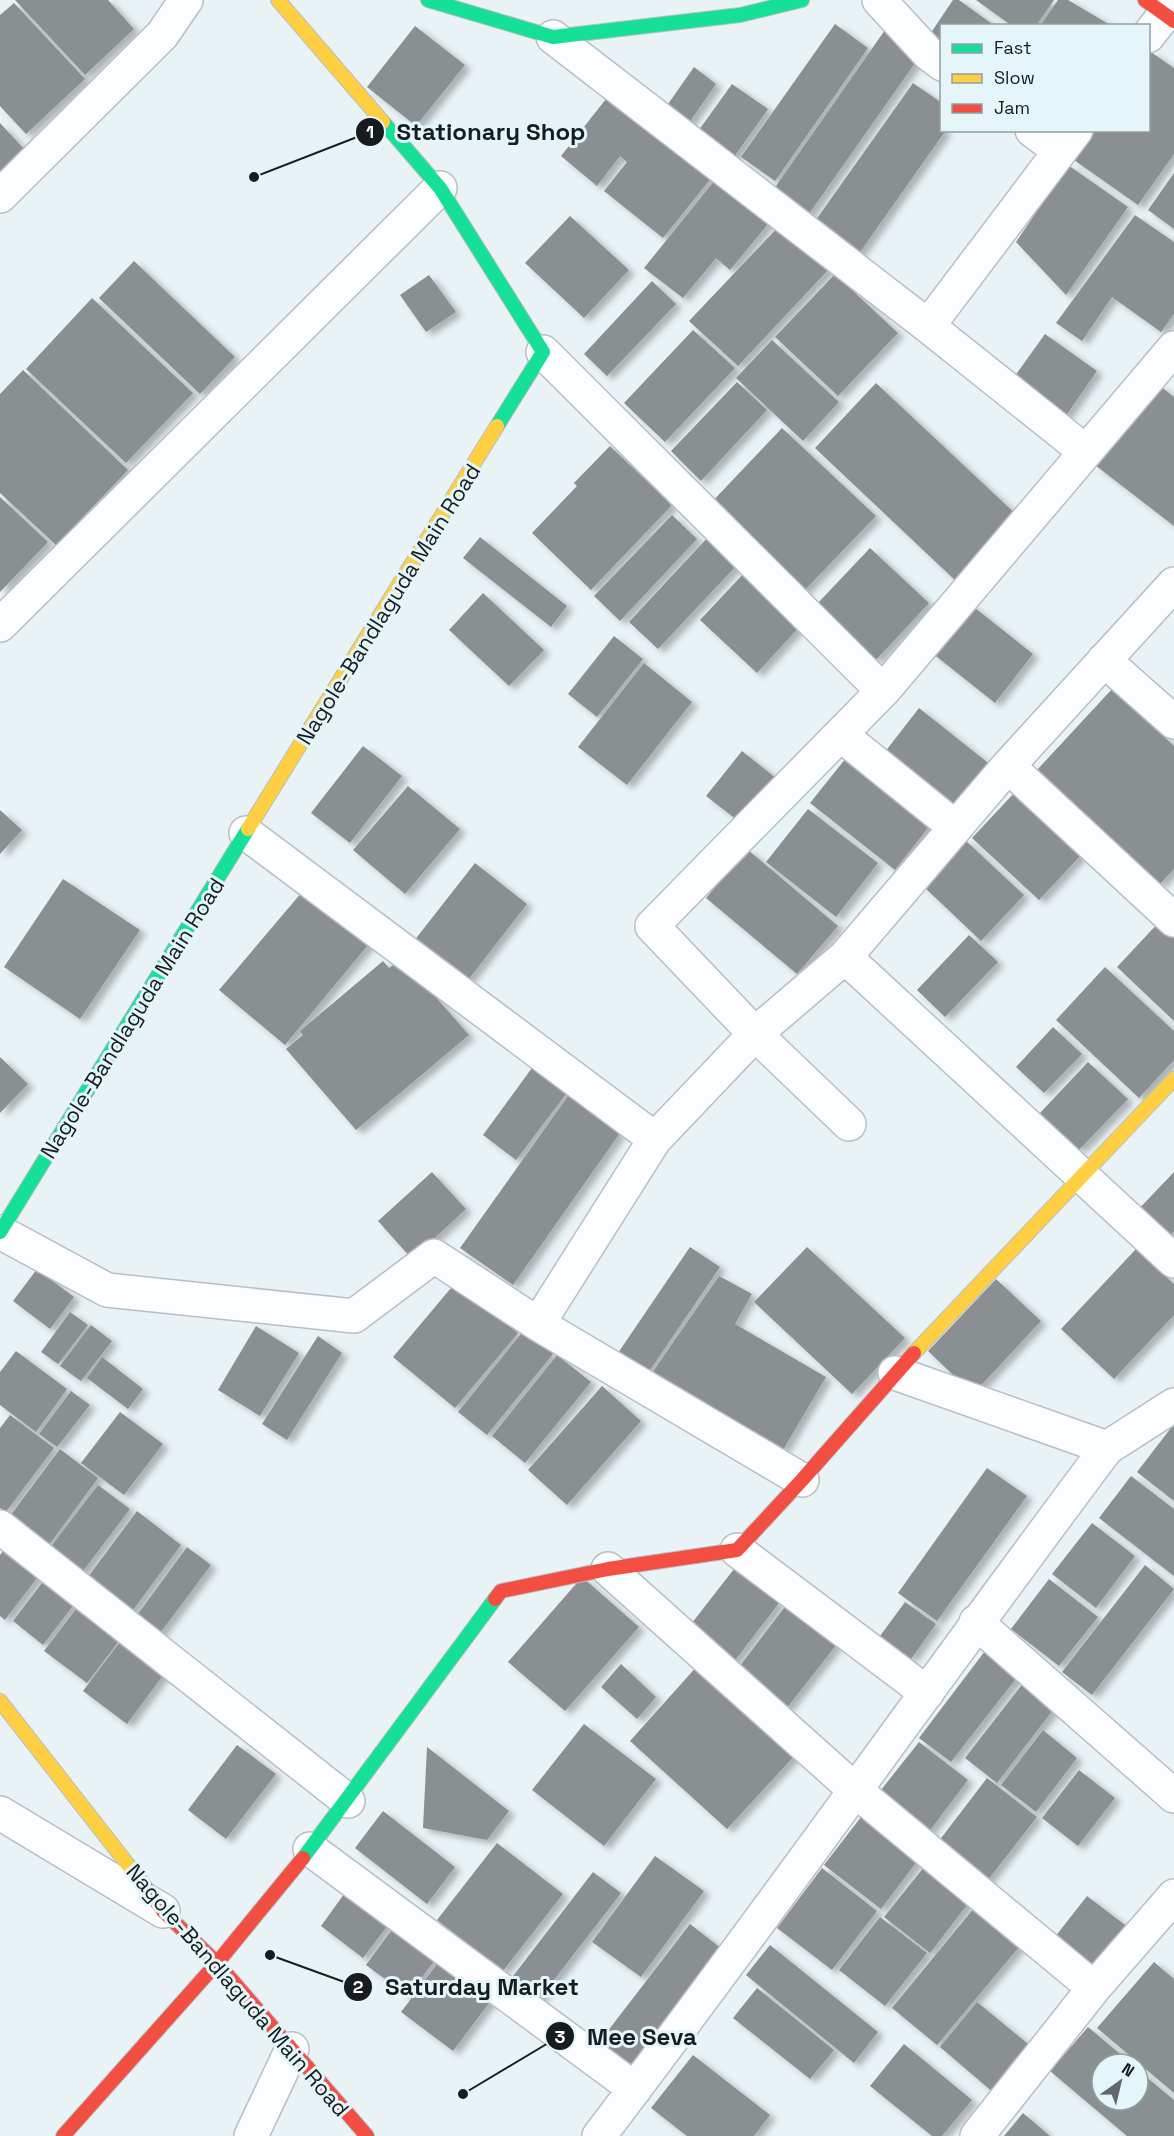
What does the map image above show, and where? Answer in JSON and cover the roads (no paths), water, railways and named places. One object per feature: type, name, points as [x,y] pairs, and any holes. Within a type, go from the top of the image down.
[{"type":"street","points":[[0,196],[162,35],[186,0]]},
{"type":"street","points":[[278,0],[440,188],[543,352],[882,691]]},
{"type":"street","points":[[428,0],[553,37],[928,326],[1086,452]]},
{"type":"street","points":[[553,37],[740,15],[802,0]]},
{"type":"street","points":[[879,0],[929,54],[940,62]]},
{"type":"street","points":[[928,326],[1068,141],[1039,132]]},
{"type":"street","points":[[0,625],[440,188]]},
{"type":"street","name":"Nagole-Bandlaguda Main Road","points":[[0,1232],[543,352]]},
{"type":"street","points":[[849,1124],[755,1034],[652,926],[882,691],[1086,452],[1168,367]]},
{"type":"street","points":[[538,1324],[655,1139],[755,1034],[845,957],[1008,766],[1174,584]]},
{"type":"street","points":[[1104,660],[1174,722]]},
{"type":"street","points":[[841,735],[955,827]]},
{"type":"street","points":[[1008,766],[1174,920]]},
{"type":"street","points":[[246,833],[655,1139]]},
{"type":"street","points":[[845,957],[1174,1261]]},
{"type":"street","points":[[63,2136],[217,1963],[310,1849],[348,1801],[501,1591],[608,1569],[737,1550],[802,1480],[895,1373],[1174,1079]]},
{"type":"street","points":[[0,1232],[107,1290],[354,1316],[434,1256],[538,1324],[802,1480]]},
{"type":"street","points":[[895,1373],[1107,1448]]},
{"type":"street","points":[[599,2136],[856,1791],[976,1622],[1107,1448],[1174,1405]]},
{"type":"street","points":[[0,1527],[348,1801]]},
{"type":"street","points":[[737,1550],[927,1693]]},
{"type":"street","points":[[608,1569],[856,1791],[1094,1988]]},
{"type":"street","points":[[976,1622],[1174,1796]]},
{"type":"street","name":"Nagole-Bandlaguda Main Road","points":[[0,1701],[164,1912],[217,1963],[367,2136]]},
{"type":"street","points":[[0,1813],[164,1912]]},
{"type":"street","points":[[310,1849],[635,2089]]},
{"type":"street","points":[[977,2136],[1094,1988],[1174,1896]]},
{"type":"street","points":[[251,2136],[292,2049]]},
{"type":"place","name":"Stationary Shop","points":[[254,177]]},
{"type":"place","name":"Saturday Market","points":[[270,1955]]},
{"type":"place","name":"Mee Seva","points":[[463,2094]]}]
